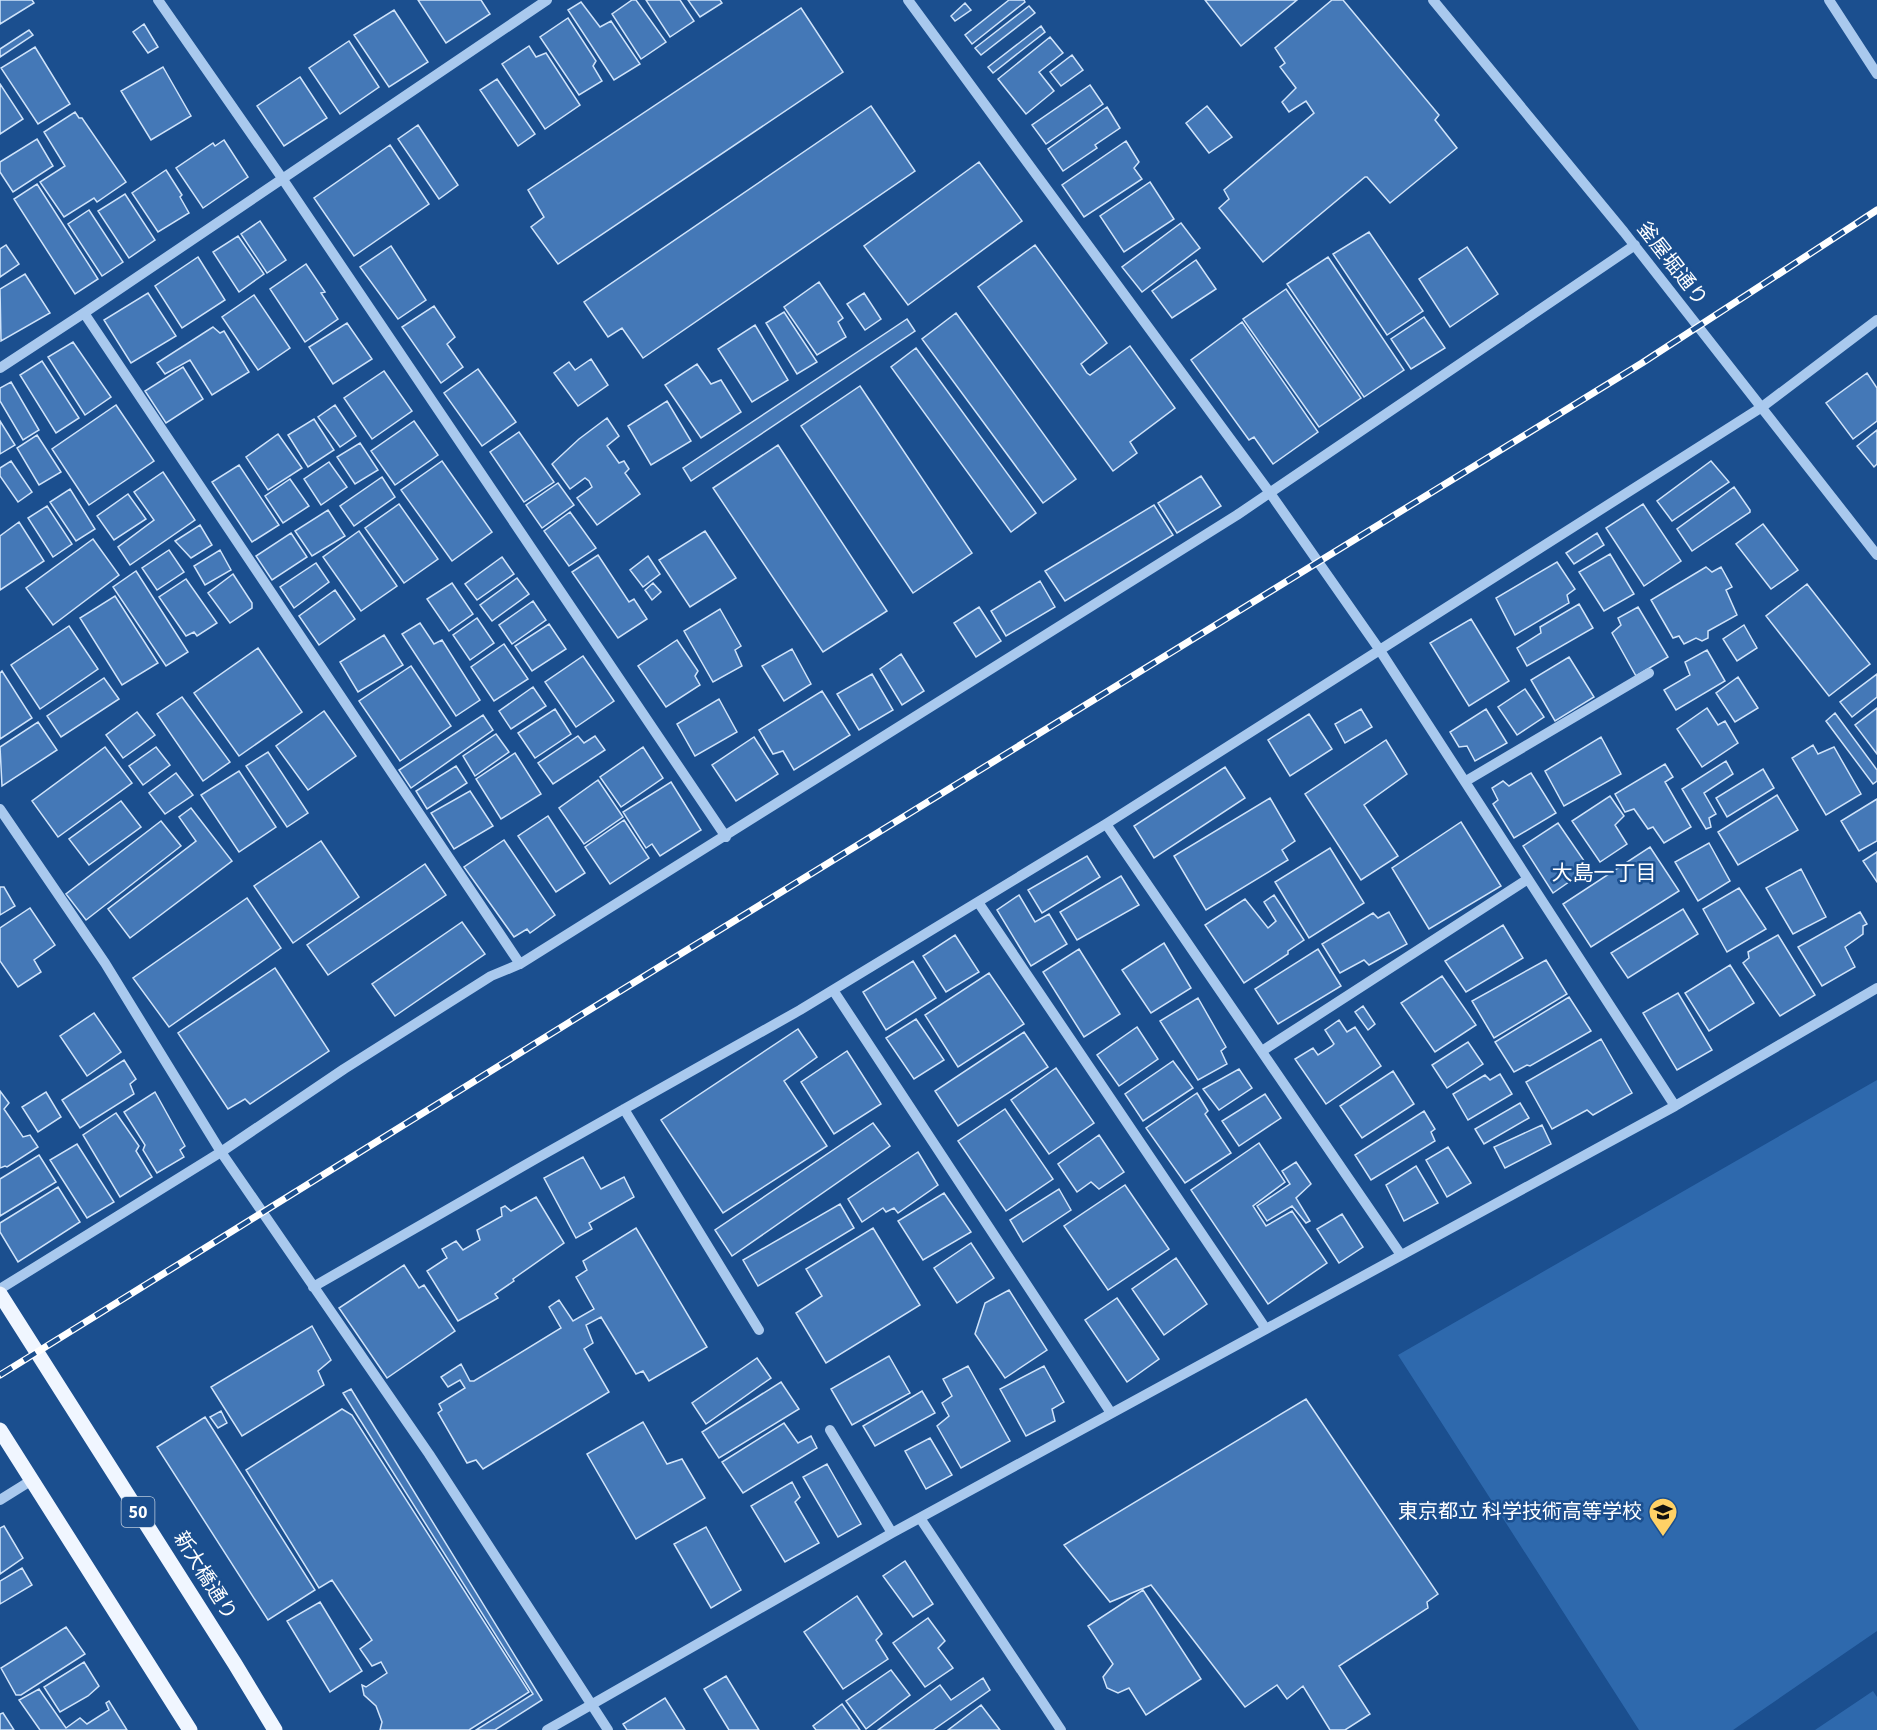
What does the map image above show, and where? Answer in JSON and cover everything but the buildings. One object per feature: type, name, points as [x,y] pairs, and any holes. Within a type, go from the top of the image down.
[{"type":"main road","name":"新大橋通り","points":[[0,1294],[275,1730]]},
{"type":"main road","points":[[0,1430],[190,1730]]},
{"type":"street","points":[[158,0],[282,178],[726,837]]},
{"type":"street","points":[[0,368],[547,0]]},
{"type":"street","points":[[908,0],[1270,493],[1379,649],[1675,1106]]},
{"type":"street","name":"釜屋堀通り","points":[[1433,0],[1635,245],[1877,555]]},
{"type":"street","points":[[1829,0],[1877,74]]},
{"type":"street","points":[[0,1289],[221,1152],[344,1069],[491,976],[520,964],[726,837],[1227,521],[1635,245]]},
{"type":"street","points":[[84,313],[520,964]]},
{"type":"street","points":[[313,1287],[833,990],[1106,824],[1762,408],[1877,320]]},
{"type":"street","points":[[1466,781],[1649,673]]},
{"type":"street","points":[[0,809],[105,963],[221,1152],[429,1454],[608,1730]]},
{"type":"street","points":[[1106,824],[1401,1255]]},
{"type":"street","points":[[1262,1051],[1528,879]]},
{"type":"street","points":[[978,902],[1266,1329]]},
{"type":"street","points":[[547,1730],[892,1533],[1675,1106],[1877,988]]},
{"type":"street","points":[[833,990],[1110,1413]]},
{"type":"street","points":[[624,1109],[759,1330]]},
{"type":"street","points":[[830,1430],[892,1533]]},
{"type":"street","points":[[0,1500],[32,1480]]},
{"type":"street","points":[[920,1518],[1061,1730]]},
{"type":"shaded area","name":"東京都立 科学技術高等学校","points":[[1877,1080],[1877,1631],[1733,1730],[1639,1730],[1398,1355]]},
{"type":"shaded area","points":[[1873,1691],[1877,1697],[1877,1730],[1815,1730]]},
{"type":"railway","points":[[0,1375],[1642,363],[1877,210]]},
{"type":"place","name":"東京都立 科学技術高等学校","points":[[1663,1538]]},
{"type":"district","name":"大島一丁目","points":[[1604,873]]}]
